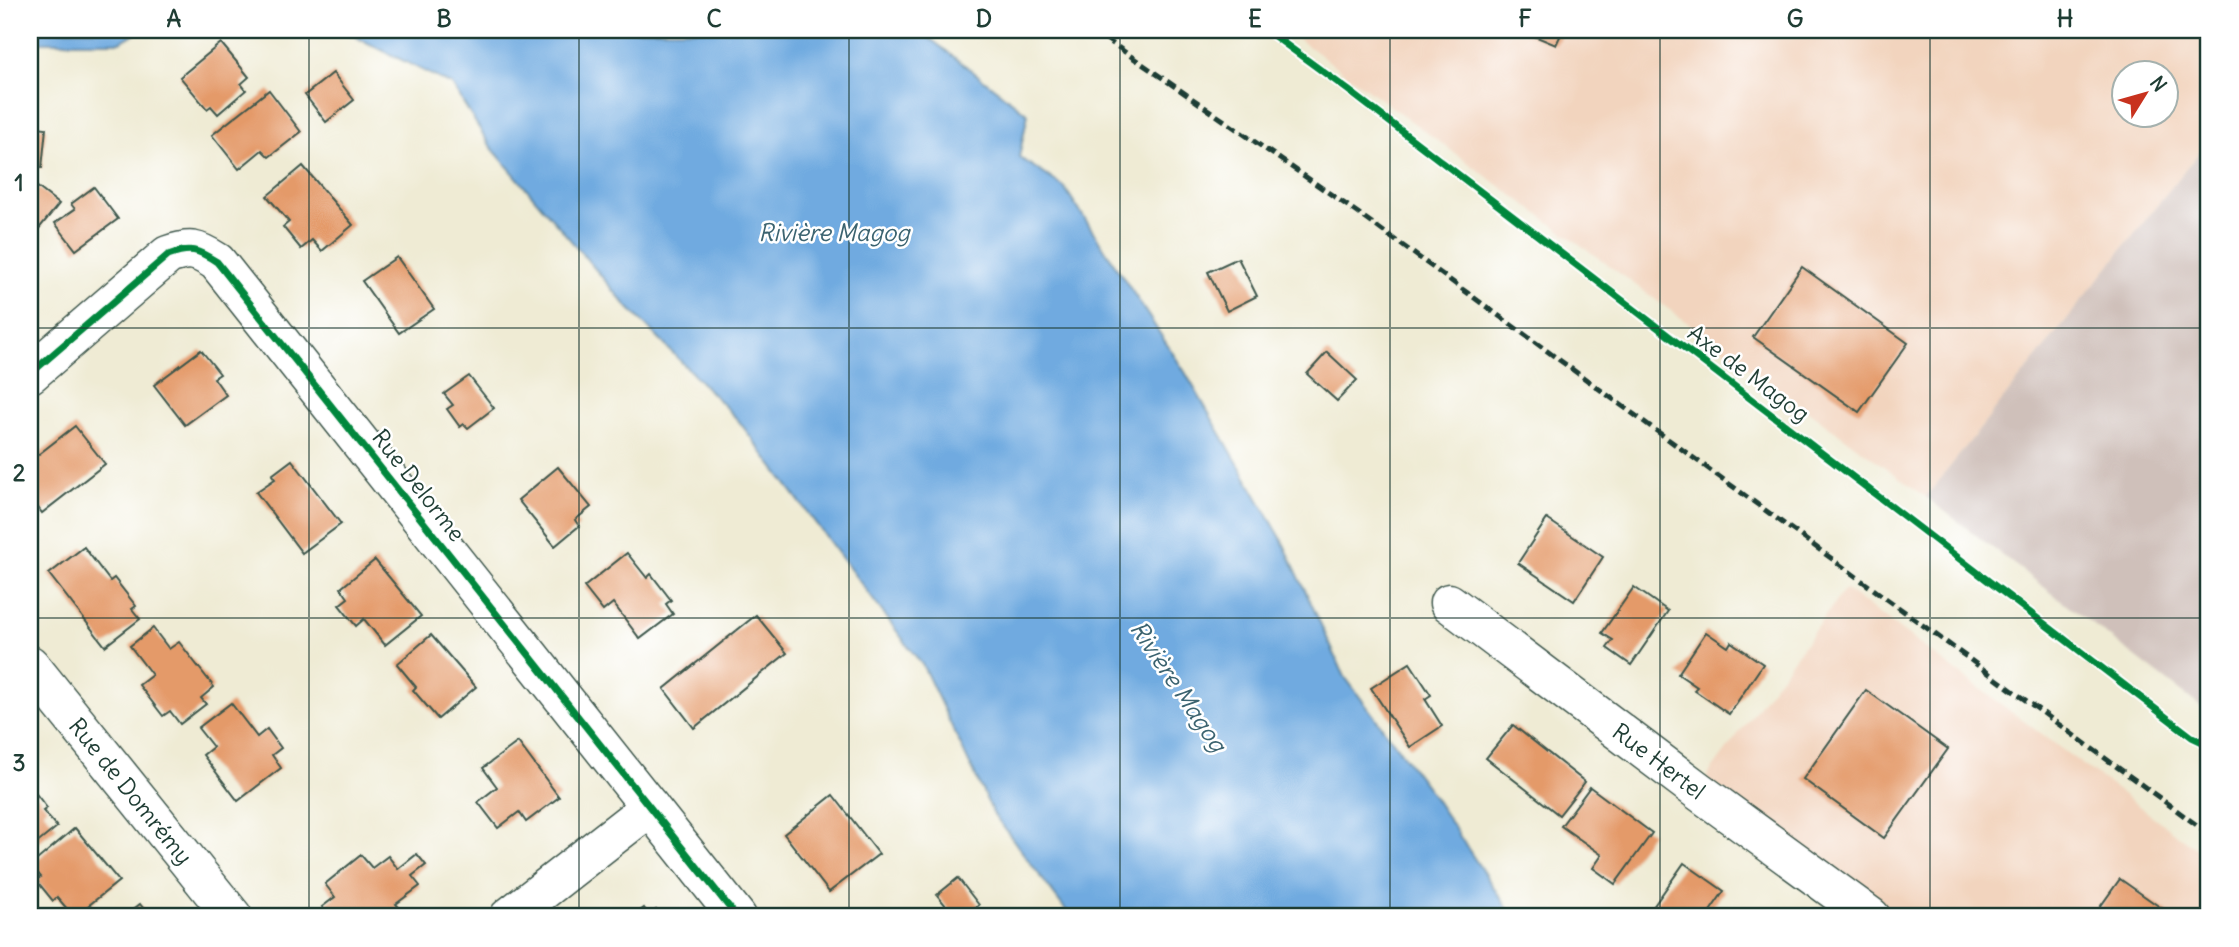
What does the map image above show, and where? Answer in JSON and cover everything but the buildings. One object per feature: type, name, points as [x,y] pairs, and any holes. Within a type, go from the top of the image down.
[{"type":"street","name":"Rue Delorme","points":[[30,374],[167,255],[183,250],[200,251],[217,262],[737,917]]},
{"type":"street","name":"Rue Hertel","points":[[1449,603],[1686,782],[1871,917]]},
{"type":"street","name":"Rue de Domrémy","points":[[30,665],[233,917]]},
{"type":"street","points":[[509,917],[650,807]]},
{"type":"shaded area","points":[[1286,30],[2209,30],[2209,140],[1926,497]]},
{"type":"shaded area","points":[[2209,140],[2209,713],[1926,497]]},
{"type":"shaded area","points":[[1845,589],[2209,858],[2209,917],[1871,917],[1697,790]]},
{"type":"water","points":[[30,30],[141,30],[120,42],[30,42]]},
{"type":"water","name":"Rivière Magog","points":[[328,30],[919,30],[1028,114],[1019,157],[1064,187],[1185,372],[1281,538],[1345,677],[1429,790],[1513,917],[1071,917],[993,813],[923,666],[738,420],[626,305],[491,147],[452,85],[352,35]]},
{"type":"railway","points":[[1093,30],[1358,213],[2209,834]]},
{"type":"cycle path","name":"Axe de Magog","points":[[1266,30],[2192,737],[2209,745]]},
{"type":"cycle path","points":[[30,374],[168,255],[194,251],[217,262],[737,917]]}]
